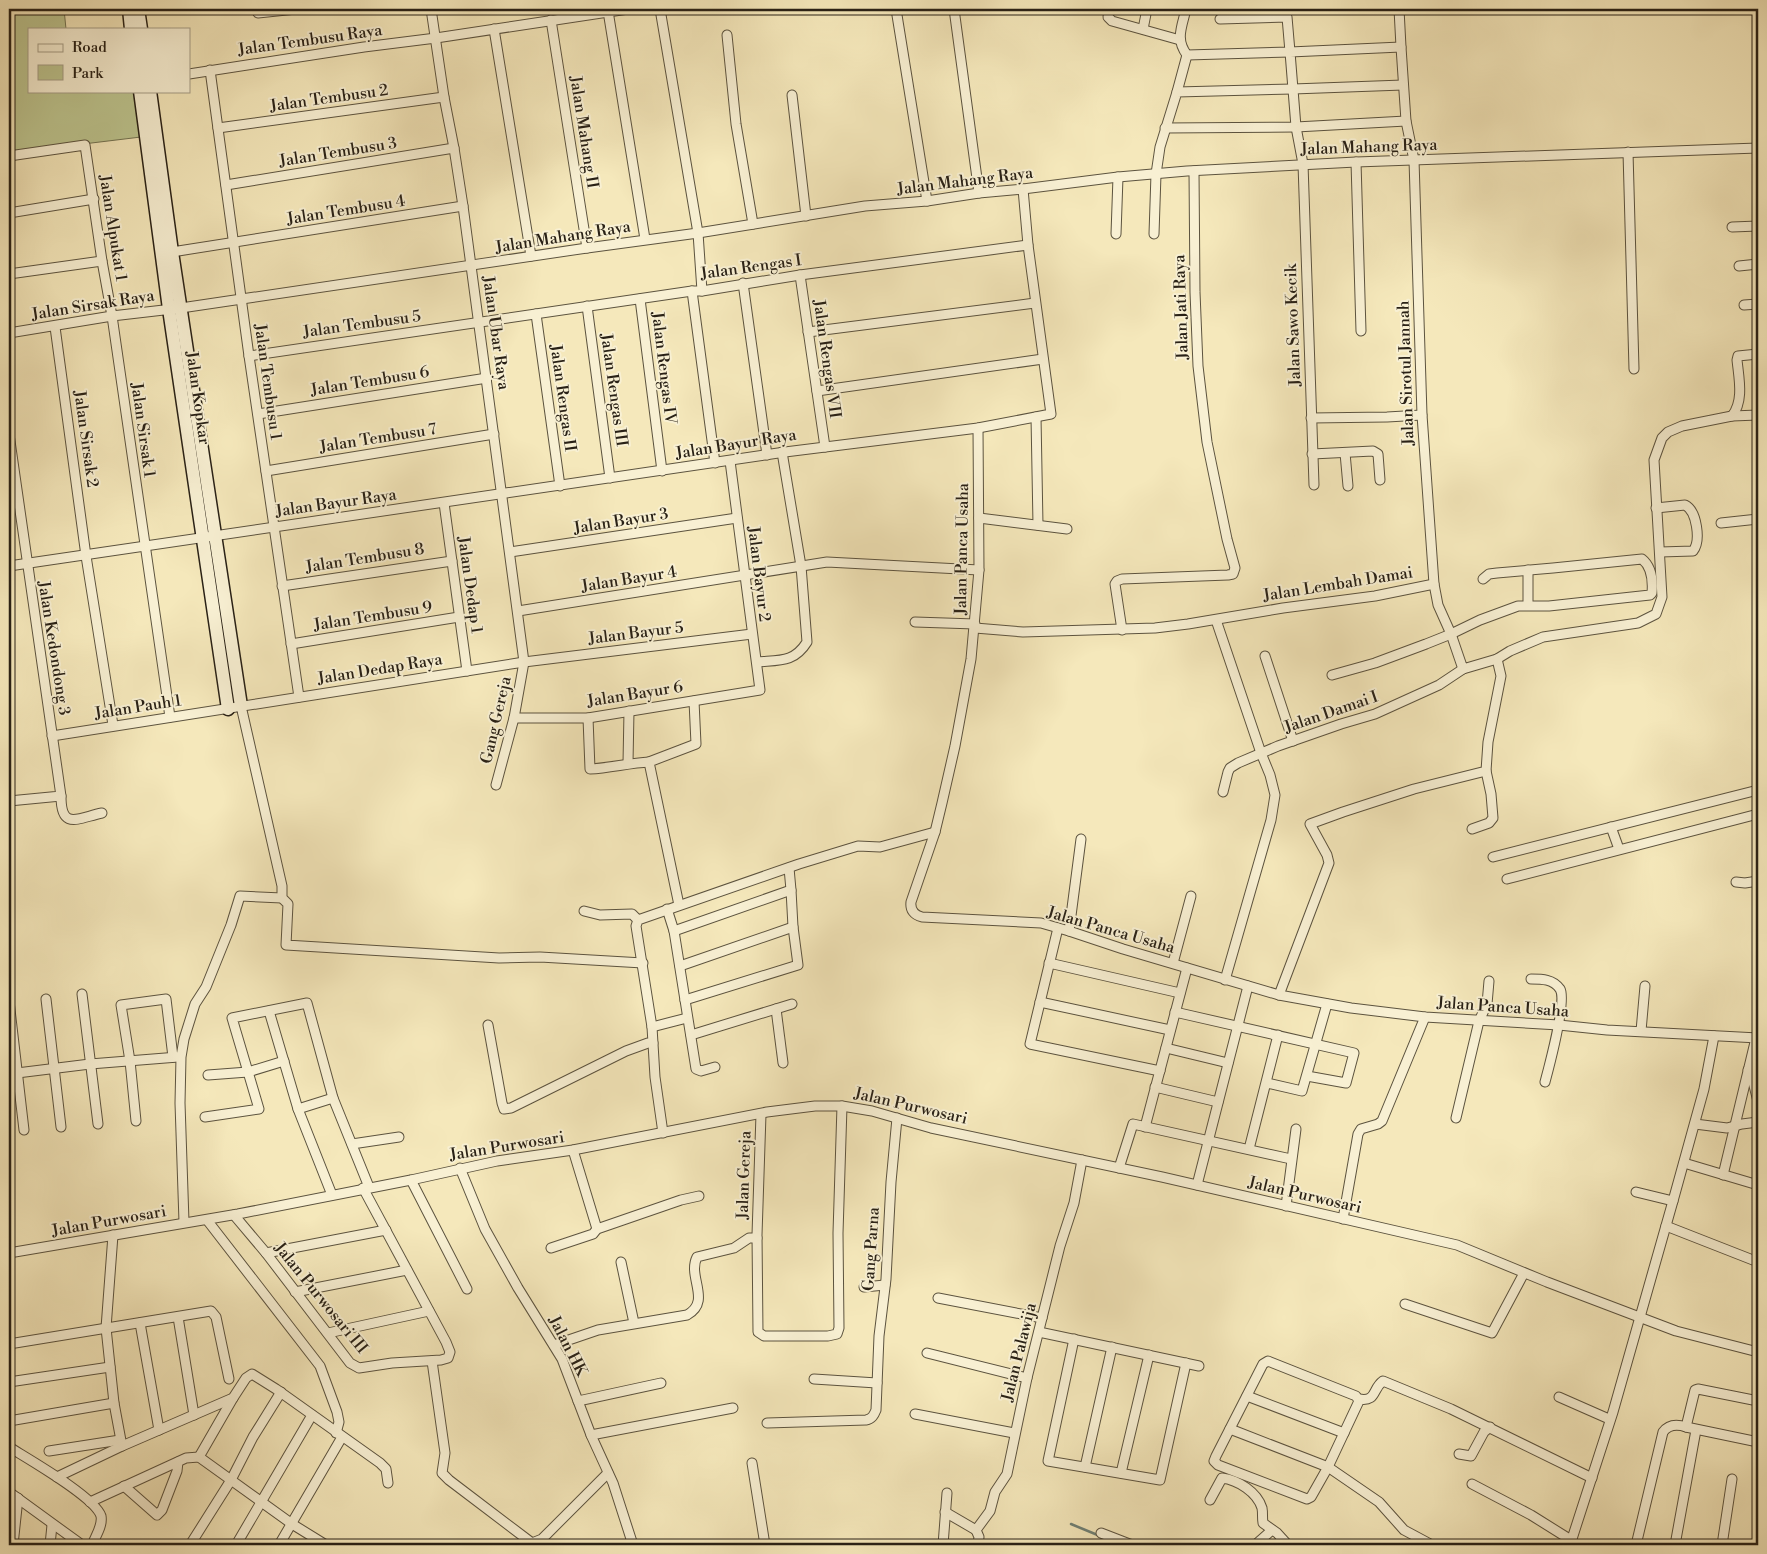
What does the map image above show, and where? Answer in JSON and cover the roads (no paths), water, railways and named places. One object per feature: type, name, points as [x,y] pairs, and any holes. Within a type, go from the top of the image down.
[{"type":"street","points":[[129,9],[131,28]]},
{"type":"street","points":[[138,9],[141,28]]},
{"type":"street","points":[[255,9],[258,13],[296,9]]},
{"type":"street","name":"Jalan Ubar Raya","points":[[431,9],[480,322],[524,662]]},
{"type":"street","name":"Jalan Tembusu Raya","points":[[190,74],[628,9]]},
{"type":"street","points":[[660,9],[698,233],[702,291]]},
{"type":"street","points":[[896,9],[927,201]]},
{"type":"street","points":[[954,9],[979,193]]},
{"type":"street","points":[[1109,9],[1108,17],[1112,21],[1180,40]]},
{"type":"street","points":[[1143,29],[1147,9]]},
{"type":"street","points":[[1186,9],[1180,40],[1182,48],[1187,55]]},
{"type":"street","name":"Jalan Sirotul Jannah","points":[[1399,9],[1406,121],[1414,160],[1422,414],[1434,584]]},
{"type":"street","points":[[608,11],[645,239]]},
{"type":"street","points":[[1220,19],[1286,13]]},
{"type":"street","name":"Jalan Sawo Kecik","points":[[1286,13],[1296,127],[1303,164],[1314,485]]},
{"type":"street","name":"Jalan Mahang II","points":[[551,20],[587,248]]},
{"type":"street","points":[[494,29],[530,256]]},
{"type":"street","points":[[727,36],[736,124],[753,224]]},
{"type":"street","points":[[1187,55],[1401,47]]},
{"type":"street","points":[[1154,234],[1156,174],[1165,128],[1187,55]]},
{"type":"street","name":"Jalan Tembusu 1","points":[[210,70],[249,356],[299,697]]},
{"type":"street","points":[[1177,92],[1404,85]]},
{"type":"street","name":"Jalan Kopkar","points":[[140,92],[235,707]]},
{"type":"street","name":"Jalan Kopkar","points":[[150,92],[172,252],[175,309]]},
{"type":"street","points":[[792,95],[806,216]]},
{"type":"street","name":"Jalan Tembusu 2","points":[[218,128],[444,98]]},
{"type":"street","points":[[1165,128],[1296,127],[1406,121]]},
{"type":"street","name":"Jalan Alpukat 1","points":[[9,156],[85,145],[112,316]]},
{"type":"street","name":"Jalan Tembusu 3","points":[[226,185],[454,148]]},
{"type":"street","name":"Jalan Mahang Raya","points":[[175,309],[645,239],[698,233],[866,206],[927,201],[979,193],[1156,174],[1303,164],[1758,148]]},
{"type":"street","points":[[1628,152],[1634,369]]},
{"type":"street","points":[[1356,162],[1362,331]]},
{"type":"street","name":"Jalan Jati Raya","points":[[1122,630],[1115,584],[1117,581],[1122,579],[1233,574],[1235,568],[1227,539],[1207,442],[1198,357],[1195,292],[1194,171]]},
{"type":"street","points":[[1116,234],[1118,178]]},
{"type":"street","points":[[1023,189],[1035,303],[1051,414],[1036,417],[1038,525]]},
{"type":"street","points":[[9,213],[94,199]]},
{"type":"street","name":"Jalan Tembusu 4","points":[[172,252],[463,206]]},
{"type":"street","points":[[1732,227],[1758,226]]},
{"type":"street","name":"Jalan Rengas I","points":[[480,322],[702,291],[800,275],[1028,246]]},
{"type":"street","points":[[9,274],[102,261]]},
{"type":"street","points":[[1739,266],[1758,264]]},
{"type":"street","name":"Jalan Rengas VII","points":[[800,275],[825,447]]},
{"type":"street","points":[[743,284],[767,455]]},
{"type":"street","points":[[692,291],[715,463]]},
{"type":"street","name":"Jalan Rengas IV","points":[[640,299],[662,471]]},
{"type":"street","points":[[808,332],[1035,303]]},
{"type":"street","points":[[1744,305],[1758,304]]},
{"type":"street","name":"Jalan Rengas III","points":[[587,306],[610,478]]},
{"type":"street","name":"Jalan Sirsak Raya","points":[[9,333],[56,327],[112,316],[175,309]]},
{"type":"street","name":"Jalan Rengas II","points":[[536,314],[560,486]]},
{"type":"street","name":"Jalan Sirsak 1","points":[[112,316],[170,717]]},
{"type":"street","name":"Jalan Tembusu 5","points":[[249,356],[480,322]]},
{"type":"street","name":"Jalan Sirsak 2","points":[[56,327],[86,556],[114,725]]},
{"type":"street","points":[[1732,416],[1738,408],[1740,396],[1736,360],[1738,356],[1758,354]]},
{"type":"street","points":[[817,391],[1043,359]]},
{"type":"street","name":"Jalan Tembusu 6","points":[[258,414],[487,378]]},
{"type":"street","points":[[1311,418],[1387,417],[1422,414]]},
{"type":"street","points":[[1463,669],[1497,659],[1543,637],[1638,623],[1656,614],[1662,597],[1654,460],[1662,438],[1668,432],[1682,426],[1732,416],[1758,415]]},
{"type":"street","name":"Jalan Bayur Raya","points":[[9,566],[782,452],[978,428],[1036,417]]},
{"type":"street","name":"Jalan Panca Usaha","points":[[978,428],[979,570],[975,626],[955,746],[935,832],[912,898],[911,906],[915,915],[922,918],[1042,923],[1225,980],[1279,995],[1328,1004],[1425,1017],[1757,1038]]},
{"type":"street","name":"Jalan Kedondong 3","points":[[9,434],[26,564],[62,796],[61,810],[66,818],[72,820],[102,813]]},
{"type":"street","name":"Jalan Tembusu 7","points":[[266,471],[494,434]]},
{"type":"street","points":[[757,662],[787,659],[795,656],[807,642],[801,566],[782,452]]},
{"type":"street","points":[[1312,454],[1373,452],[1378,454],[1380,480]]},
{"type":"street","points":[[1345,453],[1348,486]]},
{"type":"street","name":"Jalan Bayur 2","points":[[730,461],[760,690]]},
{"type":"street","name":"Jalan Dedap 1","points":[[444,503],[467,671]]},
{"type":"street","points":[[1656,508],[1685,505],[1689,507],[1692,510],[1697,537],[1697,546],[1693,550],[1660,552]]},
{"type":"street","name":"Jalan Bayur 3","points":[[510,552],[737,518]]},
{"type":"street","points":[[979,518],[1067,529]]},
{"type":"street","points":[[1721,523],[1758,519]]},
{"type":"street","points":[[1332,675],[1375,663],[1452,634],[1487,617],[1518,606],[1559,605],[1650,595],[1653,588],[1648,566],[1642,559],[1489,574],[1484,579]]},
{"type":"street","name":"Jalan Tembusu 8","points":[[282,586],[452,561]]},
{"type":"street","name":"Jalan Bayur 4","points":[[518,611],[827,562],[979,570]]},
{"type":"street","points":[[1528,570],[1528,606]]},
{"type":"street","name":"Jalan Lembah Damai","points":[[914,622],[975,626],[1024,632],[1122,630],[1216,620],[1283,608],[1375,596],[1434,584],[1438,605],[1452,634],[1463,669]]},
{"type":"street","name":"Jalan Tembusu 9","points":[[291,644],[459,617]]},
{"type":"street","points":[[1216,620],[1270,775],[1275,795],[1272,812],[1225,980]]},
{"type":"street","name":"Jalan Bayur 5","points":[[524,662],[752,634]]},
{"type":"street","points":[[1265,656],[1293,741]]},
{"type":"street","points":[[1472,829],[1489,823],[1493,818],[1491,794],[1486,771],[1488,742],[1501,676],[1497,659]]},
{"type":"street","name":"Jalan Dedap Raya","points":[[235,707],[524,662]]},
{"type":"street","name":"Gang Gereja","points":[[496,785],[514,718],[524,662]]},
{"type":"street","name":"Jalan Damai I","points":[[1222,792],[1230,768],[1238,763],[1293,741],[1376,714],[1439,685],[1463,669]]},
{"type":"street","name":"Jalan Bayur 6","points":[[514,718],[588,718],[760,690]]},
{"type":"street","points":[[588,718],[590,769],[649,762],[696,744],[694,701]]},
{"type":"street","points":[[235,707],[282,886],[282,898]]},
{"type":"street","name":"Jalan Pauh 1","points":[[52,736],[235,707]]},
{"type":"street","points":[[628,763],[629,711]]},
{"type":"street","points":[[649,762],[678,906]]},
{"type":"street","points":[[1279,995],[1329,863],[1327,855],[1310,824],[1414,789],[1486,771]]},
{"type":"street","points":[[1493,857],[1758,790]]},
{"type":"street","points":[[9,801],[62,796]]},
{"type":"street","points":[[1507,879],[1758,814]]},
{"type":"street","points":[[1611,827],[1619,849]]},
{"type":"street","points":[[638,920],[858,846],[880,847],[935,832]]},
{"type":"street","points":[[1070,931],[1081,839]]},
{"type":"street","points":[[685,1000],[798,965],[789,868]]},
{"type":"street","points":[[1736,882],[1758,881]]},
{"type":"street","points":[[674,930],[792,890]]},
{"type":"street","points":[[177,1057],[195,1004],[206,987],[231,925],[240,896],[282,898],[288,904],[285,944],[287,946],[499,958],[540,957],[643,963]]},
{"type":"street","points":[[1173,964],[1191,896]]},
{"type":"street","points":[[666,909],[674,930],[696,1070],[702,1071],[715,1067]]},
{"type":"street","points":[[584,911],[600,915],[632,914],[638,920]]},
{"type":"street","points":[[638,920],[636,926],[652,1027],[655,1077],[663,1133]]},
{"type":"street","points":[[680,966],[793,927]]},
{"type":"street","points":[[1058,928],[1030,1044],[1160,1071]]},
{"type":"street","points":[[1050,963],[1180,993]]},
{"type":"street","points":[[1145,1127],[1187,968]]},
{"type":"street","points":[[1531,979],[1545,979],[1553,983],[1560,989],[1562,995],[1559,1025],[1545,1082]]},
{"type":"street","points":[[1456,1118],[1479,1021],[1487,1004],[1489,981]]},
{"type":"street","points":[[1197,1185],[1248,986]]},
{"type":"street","points":[[1641,1031],[1645,986]]},
{"type":"street","points":[[82,994],[98,1124]]},
{"type":"street","points":[[46,998],[61,1127]]},
{"type":"street","points":[[136,1121],[130,1061],[121,1005],[166,999],[177,1057],[184,1222]]},
{"type":"street","points":[[9,1001],[13,1073],[24,1130]]},
{"type":"street","points":[[1040,1002],[1170,1030]]},
{"type":"street","name":"Jalan Purwosari III","points":[[234,1215],[266,1253],[350,1363],[359,1368],[442,1360],[450,1355],[446,1342],[386,1230],[366,1188],[352,1144],[333,1098],[306,1003],[269,1011]]},
{"type":"street","points":[[691,1035],[792,1004]]},
{"type":"street","points":[[1267,1083],[1302,1091],[1328,1004]]},
{"type":"street","points":[[776,1009],[783,1064]]},
{"type":"street","points":[[205,1117],[260,1109],[232,1018],[269,1011],[298,1109],[332,1195]]},
{"type":"street","points":[[1175,1012],[1354,1053],[1346,1083],[1307,1076]]},
{"type":"street","points":[[1342,1219],[1358,1134],[1361,1129],[1382,1122],[1425,1017]]},
{"type":"street","points":[[652,1027],[687,1018]]},
{"type":"street","points":[[488,1025],[504,1109],[511,1108],[626,1051],[648,1042],[653,1044]]},
{"type":"street","points":[[1249,1149],[1278,1036]]},
{"type":"street","points":[[1472,1484],[1531,1515],[1571,1543],[1592,1478],[1695,1124],[1714,1036]]},
{"type":"street","points":[[1723,1175],[1757,1038]]},
{"type":"street","points":[[1166,1048],[1228,1063]]},
{"type":"street","points":[[13,1073],[177,1057]]},
{"type":"street","points":[[208,1075],[248,1072],[284,1061]]},
{"type":"street","points":[[1748,1070],[1758,1098]]},
{"type":"street","points":[[1156,1087],[1218,1102]]},
{"type":"street","points":[[1742,1093],[1758,1098]]},
{"type":"street","points":[[298,1109],[333,1098]]},
{"type":"street","name":"Jalan Purwosari","points":[[9,1253],[234,1215],[411,1180],[460,1168],[574,1150],[761,1114],[815,1106],[842,1106],[872,1111],[931,1128],[1197,1185],[1457,1245],[1676,1331],[1758,1352]]},
{"type":"street","name":"Jalan Gereja","points":[[761,1114],[758,1332],[764,1336],[828,1336],[837,1334],[839,1328],[838,1233],[842,1106]]},
{"type":"street","name":"Gang Parna","points":[[767,1423],[870,1419],[876,1410],[879,1336],[885,1285],[896,1118]]},
{"type":"street","points":[[1695,1124],[1728,1128],[1758,1122]]},
{"type":"street","points":[[1119,1168],[1132,1124],[1291,1159]]},
{"type":"street","points":[[1286,1206],[1296,1129]]},
{"type":"street","points":[[352,1144],[399,1137]]},
{"type":"street","points":[[574,1150],[597,1230]]},
{"type":"street","name":"Jalan Palawija","points":[[976,1530],[990,1511],[995,1492],[1007,1474],[1014,1433],[1027,1378],[1060,1246],[1074,1203],[1082,1160]]},
{"type":"street","points":[[1684,1163],[1723,1175],[1757,1182]]},
{"type":"street","name":"Jalan HK","points":[[460,1168],[485,1229],[518,1288],[562,1359],[623,1512],[633,1545]]},
{"type":"street","points":[[411,1180],[467,1289]]},
{"type":"street","points":[[1636,1192],[1673,1201]]},
{"type":"street","points":[[551,1248],[681,1200],[699,1196]]},
{"type":"street","points":[[206,1220],[320,1366],[337,1412],[339,1435],[279,1545]]},
{"type":"street","points":[[1666,1226],[1758,1262]]},
{"type":"street","points":[[266,1253],[386,1230]]},
{"type":"street","points":[[113,1235],[106,1328],[114,1403],[121,1443]]},
{"type":"street","points":[[554,1346],[598,1330],[673,1318],[693,1312],[699,1301],[694,1266],[697,1257],[734,1248],[749,1238],[758,1238]]},
{"type":"street","points":[[621,1262],[634,1324]]},
{"type":"street","points":[[295,1292],[407,1270]]},
{"type":"street","points":[[1404,1304],[1492,1333],[1524,1272]]},
{"type":"street","points":[[864,1288],[885,1285]]},
{"type":"street","points":[[938,1298],[1042,1318]]},
{"type":"street","points":[[9,1344],[211,1311],[214,1313],[229,1379]]},
{"type":"street","points":[[328,1333],[429,1311]]},
{"type":"street","points":[[178,1317],[194,1415]]},
{"type":"street","points":[[140,1323],[158,1430]]},
{"type":"street","points":[[1039,1332],[1199,1366]]},
{"type":"street","points":[[1074,1340],[1048,1461],[1160,1480],[1186,1363]]},
{"type":"street","points":[[1084,1467],[1112,1347]]},
{"type":"street","points":[[927,1353],[1027,1378]]},
{"type":"street","points":[[1121,1473],[1148,1355]]},
{"type":"street","points":[[432,1361],[445,1453],[442,1473],[532,1543],[542,1539],[608,1473]]},
{"type":"street","points":[[1359,1399],[1358,1406],[1328,1467],[1311,1497],[1307,1499],[1218,1465],[1214,1461],[1263,1364],[1268,1362],[1356,1396],[1359,1399],[1366,1400],[1371,1398],[1383,1380],[1490,1427],[1592,1478]]},
{"type":"street","points":[[9,1382],[110,1367]]},
{"type":"street","points":[[199,1457],[233,1398],[246,1378],[252,1374],[281,1392],[380,1463],[386,1469],[388,1483]]},
{"type":"street","points":[[814,1379],[877,1383]]},
{"type":"street","points":[[578,1401],[661,1383]]},
{"type":"street","points":[[1686,1427],[1695,1390],[1698,1388],[1758,1401]]},
{"type":"street","points":[[190,1545],[231,1480],[253,1437],[281,1392]]},
{"type":"street","points":[[1247,1396],[1344,1433]]},
{"type":"street","points":[[1559,1397],[1609,1419]]},
{"type":"street","points":[[57,1477],[121,1443],[158,1430],[233,1398]]},
{"type":"street","points":[[9,1420],[114,1403]]},
{"type":"street","points":[[591,1435],[733,1408]]},
{"type":"street","points":[[915,1414],[1014,1433]]},
{"type":"street","points":[[236,1545],[312,1415]]},
{"type":"street","points":[[1636,1545],[1663,1432],[1669,1426],[1680,1425],[1758,1442]]},
{"type":"street","points":[[1459,1454],[1471,1456],[1484,1432],[1490,1427]]},
{"type":"street","points":[[1230,1429],[1328,1467],[1379,1502],[1415,1545]]},
{"type":"street","points":[[1675,1545],[1696,1430]]},
{"type":"street","points":[[49,1451],[121,1443]]},
{"type":"street","points":[[9,1447],[57,1477],[90,1502],[99,1512],[101,1525],[92,1545]]},
{"type":"street","points":[[90,1502],[186,1458],[199,1457],[292,1524],[326,1545]]},
{"type":"street","points":[[124,1486],[157,1515],[162,1510],[178,1471],[178,1462]]},
{"type":"street","points":[[752,1463],[764,1545]]},
{"type":"street","points":[[1210,1500],[1222,1478],[1241,1484],[1257,1496],[1263,1511],[1263,1523],[1288,1545]]},
{"type":"street","points":[[1722,1545],[1732,1479]]},
{"type":"street","points":[[9,1492],[82,1545]]},
{"type":"street","points":[[943,1545],[947,1493]]},
{"type":"street","points":[[13,1545],[18,1498]]},
{"type":"street","points":[[946,1512],[976,1530],[979,1537],[978,1545]]},
{"type":"street","points":[[50,1545],[52,1525]]},
{"type":"street","points":[[1255,1545],[1272,1530]]},
{"type":"street","points":[[1404,1530],[1432,1545]]},
{"type":"street","points":[[1101,1532],[1132,1545]]},
{"type":"waterway","points":[[1071,1524],[1100,1536]]}]
